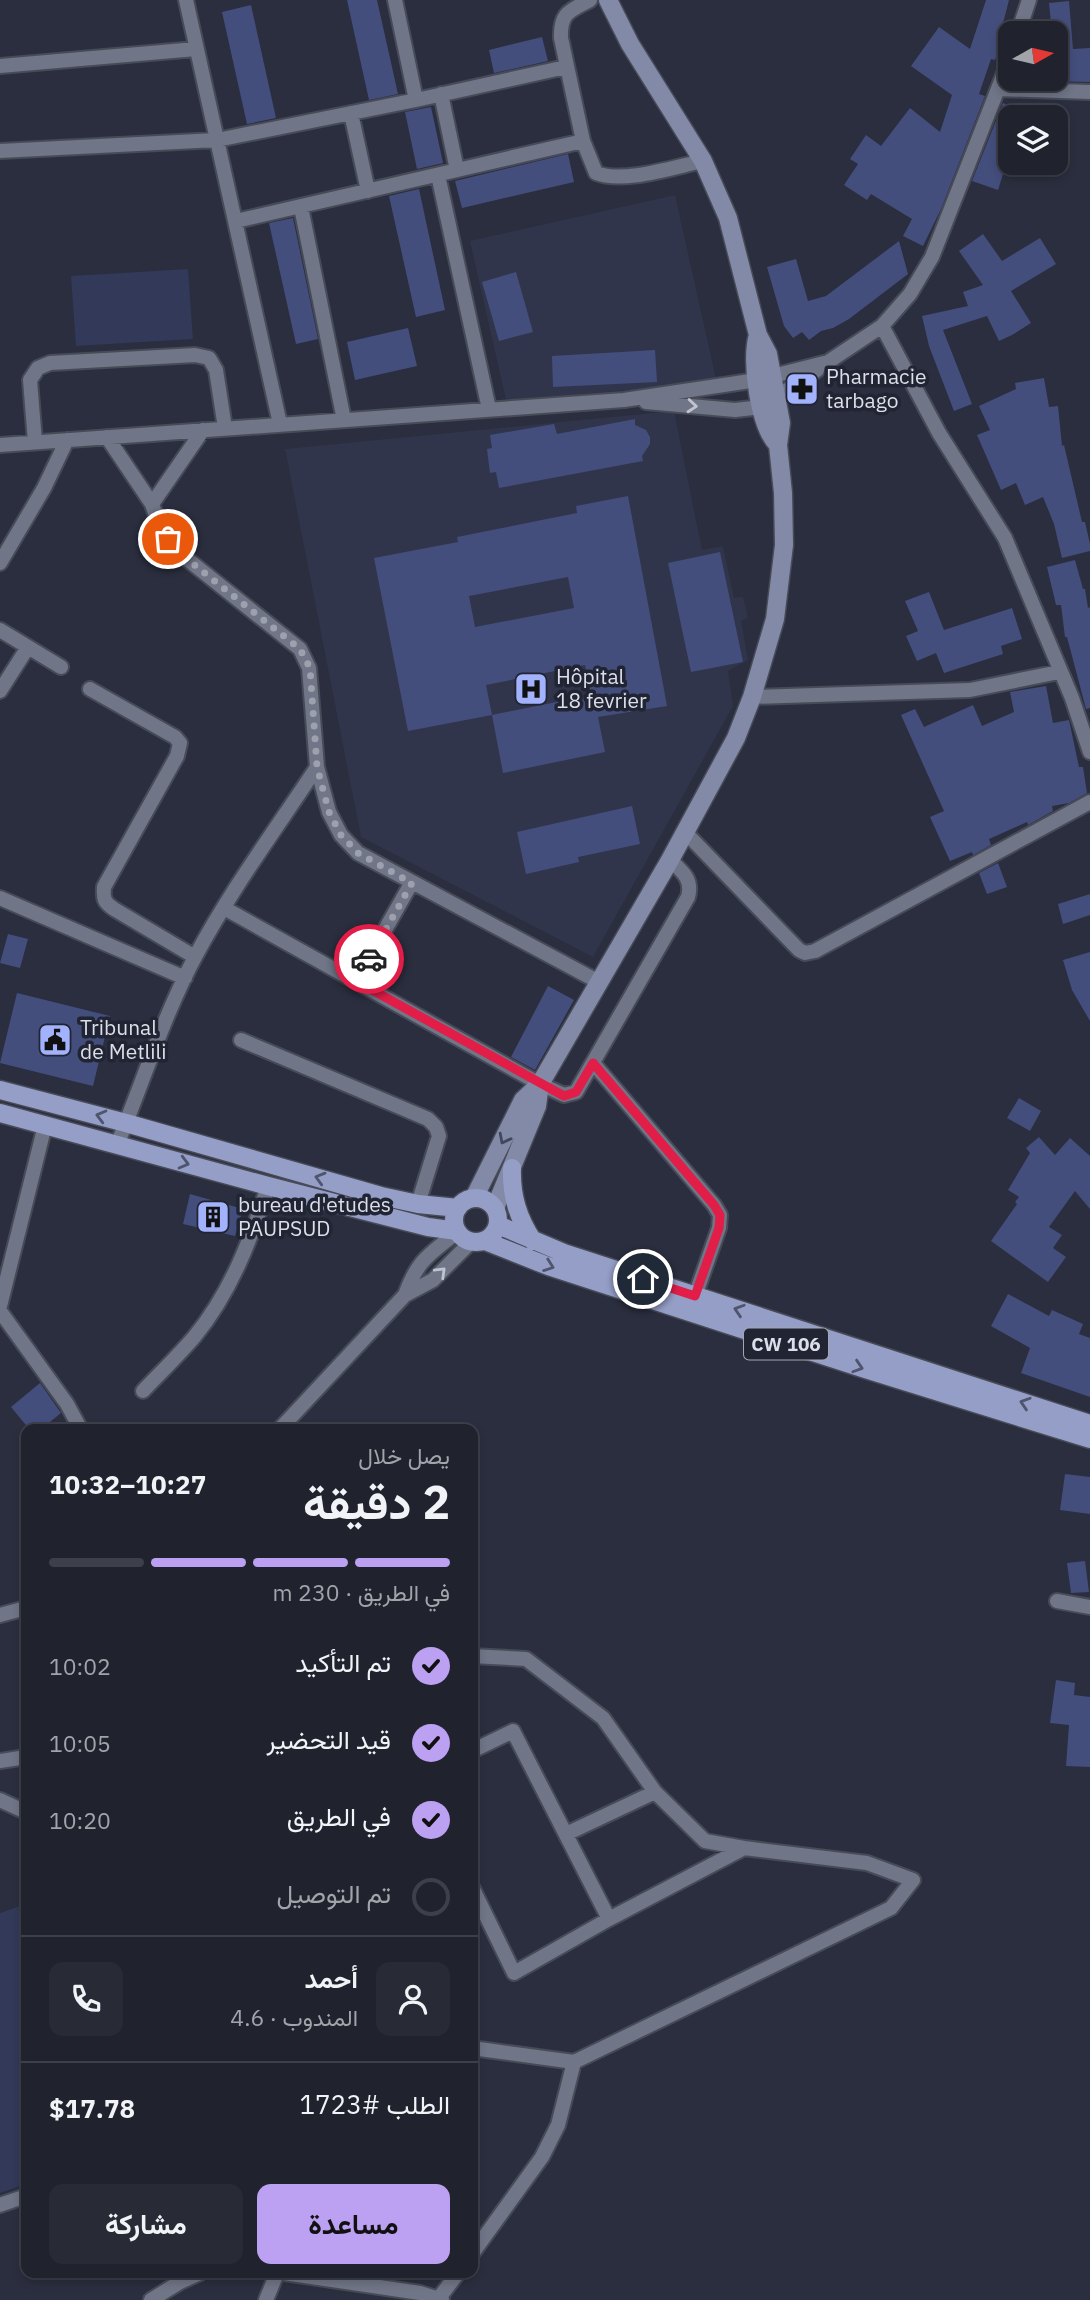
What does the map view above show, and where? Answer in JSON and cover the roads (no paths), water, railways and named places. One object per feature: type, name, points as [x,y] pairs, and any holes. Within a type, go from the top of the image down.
[{"type":"main road","points":[[474,1198],[523,1100],[540,1084],[670,860],[736,738],[752,697],[775,619],[781,582],[784,545],[783,494],[778,445],[769,433],[769,403],[765,379],[754,350],[758,335],[729,218],[703,161],[630,44],[608,0]]},
{"type":"main road","points":[[497,1216],[486,1200],[474,1198],[458,1208],[454,1219],[467,1236],[494,1235],[512,1168],[537,1106],[540,1084]]},
{"type":"main road","points":[[0,1090],[381,1196],[418,1204],[458,1208]]},
{"type":"main road","name":"CW 106","points":[[0,1113],[268,1186],[467,1236],[561,1271],[1090,1439]]},
{"type":"main road","points":[[512,1168],[518,1214],[533,1241]]},
{"type":"main road","name":"CW 106","points":[[497,1216],[533,1241],[1090,1424]]},
{"type":"street","points":[[186,0],[280,424]]},
{"type":"street","points":[[396,0],[416,100]]},
{"type":"street","points":[[590,0],[564,15],[561,26],[566,67],[583,141],[596,173],[620,177],[703,161]]},
{"type":"street","points":[[1022,21],[1029,0]]},
{"type":"street","points":[[0,66],[195,49]]},
{"type":"street","points":[[0,151],[217,140],[566,67]]},
{"type":"street","points":[[624,400],[736,410],[769,403],[881,326],[910,294],[932,257],[998,91]]},
{"type":"street","points":[[1060,91],[1090,92]]},
{"type":"street","points":[[440,94],[457,170]]},
{"type":"street","points":[[351,113],[368,191]]},
{"type":"street","points":[[236,221],[583,141]]},
{"type":"street","points":[[438,175],[489,409]]},
{"type":"street","points":[[301,207],[344,420]]},
{"type":"street","points":[[881,326],[939,433],[1005,538],[1072,698],[1090,752]]},
{"type":"street","points":[[35,442],[30,380],[37,368],[50,363],[195,355],[209,358],[216,370],[225,428]]},
{"type":"street","points":[[0,445],[624,400],[765,379],[828,362]]},
{"type":"street","points":[[152,505],[204,430]]},
{"type":"street","points":[[107,437],[152,505],[160,527],[177,551],[300,649],[310,668],[317,767],[329,812],[341,835],[358,853],[599,982]]},
{"type":"street","points":[[0,563],[44,488],[67,440]]},
{"type":"street","points":[[0,630],[61,667]]},
{"type":"street","points":[[0,691],[28,647]]},
{"type":"street","points":[[752,697],[970,690],[1059,672]]},
{"type":"street","points":[[90,689],[175,737],[180,743],[177,756],[104,887],[103,897],[114,909],[195,957]]},
{"type":"street","points":[[117,1145],[157,1040],[195,957],[317,767]]},
{"type":"street","points":[[685,832],[799,950],[805,953],[815,951],[1090,802]]},
{"type":"street","points":[[225,908],[564,1096],[576,1092],[688,897],[690,891],[687,876],[670,860]]},
{"type":"street","points":[[356,981],[412,883]]},
{"type":"street","points":[[0,898],[185,978]]},
{"type":"street","points":[[241,1040],[428,1119],[436,1127],[439,1136],[418,1204]]},
{"type":"street","points":[[593,1063],[720,1215],[719,1228],[695,1296]]},
{"type":"street","points":[[45,1125],[0,1309],[67,1404],[78,1424]]},
{"type":"street","points":[[143,1391],[196,1335],[225,1291],[249,1245],[268,1186]]},
{"type":"street","points":[[405,1295],[421,1262],[467,1236]]},
{"type":"street","points":[[285,1424],[405,1295],[433,1280],[467,1236]]},
{"type":"street","points":[[1057,1601],[1090,1607]]},
{"type":"street","points":[[2,1617],[21,1610]]},
{"type":"street","points":[[478,1656],[526,1659],[603,1718],[655,1792],[705,1841],[867,1863],[913,1880],[891,1908],[574,2062],[478,2049]]},
{"type":"street","points":[[478,1748],[513,1731],[609,1919]]},
{"type":"street","points":[[0,1761],[21,1758]]},
{"type":"street","points":[[566,1834],[655,1792]]},
{"type":"street","points":[[0,1800],[21,1810]]},
{"type":"street","points":[[478,1899],[514,1973],[744,1848]]},
{"type":"street","points":[[478,2246],[542,2157],[558,2125],[574,2062]]},
{"type":"street","points":[[0,2205],[21,2198]]},
{"type":"street","points":[[151,2300],[189,2278]]},
{"type":"street","points":[[266,2300],[276,2278]]},
{"type":"street","points":[[318,2278],[420,2293],[440,2299],[455,2278]]},
{"type":"place","name":"Pharmacie tarbago","points":[[802,389]]},
{"type":"place","name":"Hôpital 18 fevrier","points":[[531,689]]},
{"type":"place","name":"Tribunal de Metlili","points":[[55,1040]]},
{"type":"place","name":"bureau d'etudes PAUPSUD","points":[[213,1217]]}]
